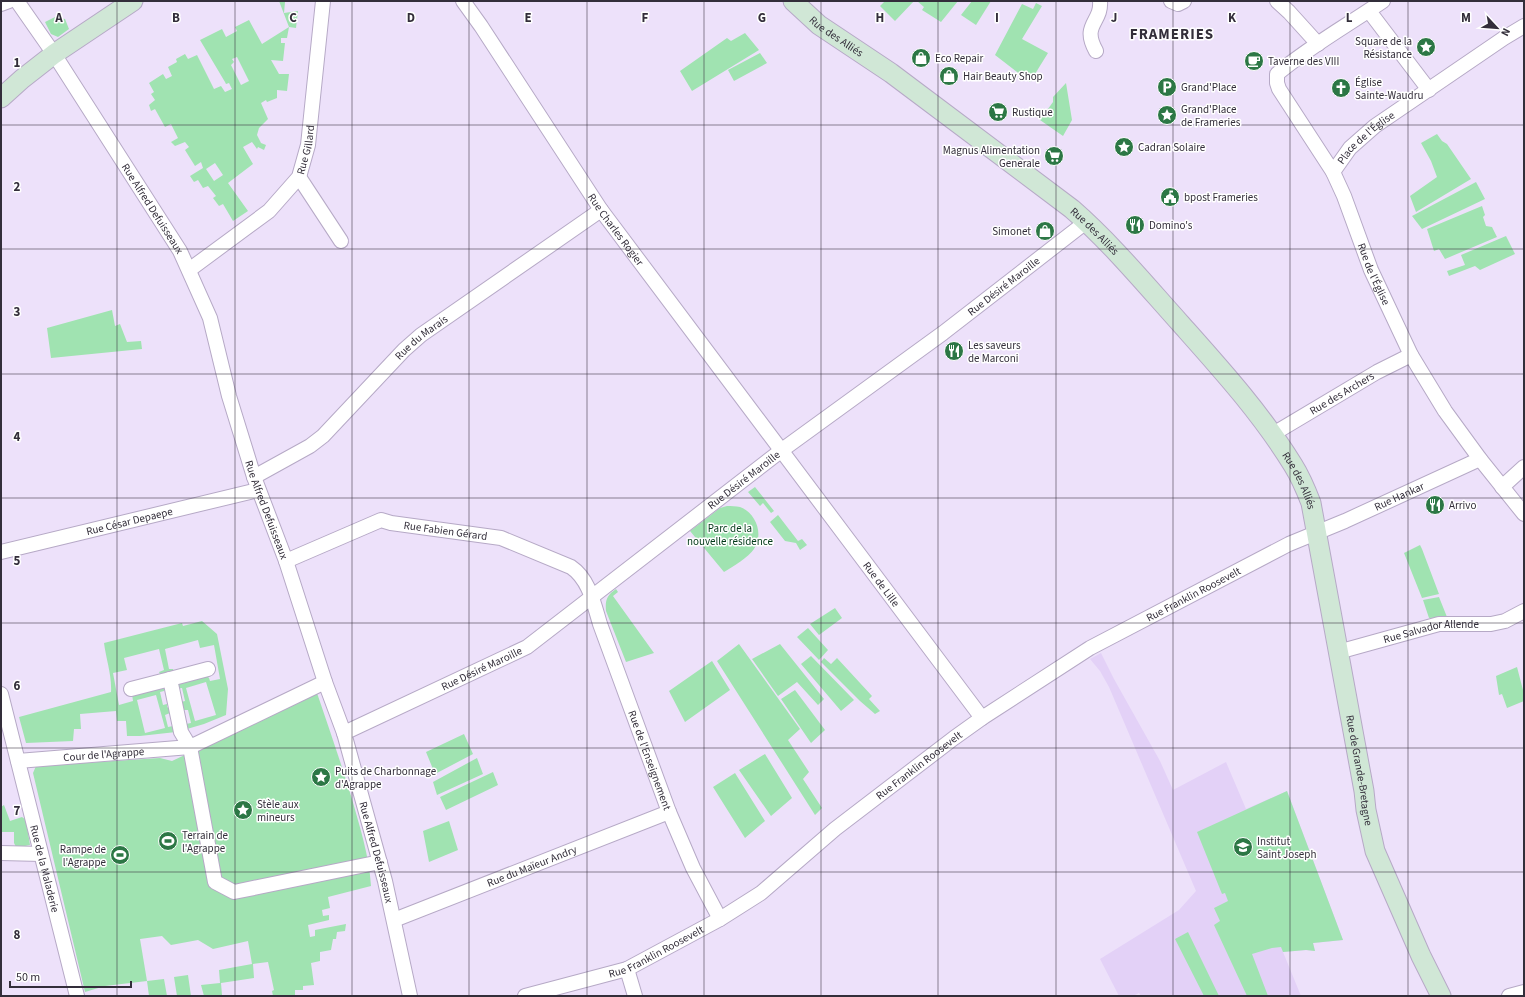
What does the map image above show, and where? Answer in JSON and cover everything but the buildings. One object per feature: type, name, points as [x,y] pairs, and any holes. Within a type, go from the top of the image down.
[{"type":"main road","points":[[1,98],[22,79],[54,54],[133,1]]},
{"type":"main road","name":"Rue des Alliés","points":[[794,1],[819,25],[891,73],[1072,209],[1128,263],[1230,380],[1272,434],[1294,466],[1311,503],[1317,532]]},
{"type":"main road","name":"Rue de Grande-Bretagne","points":[[1317,532],[1364,791],[1366,810],[1375,851],[1421,956],[1441,996]]},
{"type":"street","points":[[1,4],[9,1]]},
{"type":"street","name":"Rue Alfred Defuisseaux","points":[[17,1],[54,54],[180,251],[190,270],[210,318],[229,396],[256,484],[286,561],[325,682],[344,733],[380,862],[410,996]]},
{"type":"street","name":"Rue Gillard","points":[[190,270],[269,211],[299,177],[308,145],[323,1]]},
{"type":"street","name":"Rue Charles Rogier","points":[[463,1],[481,26],[601,210],[782,450]]},
{"type":"street","points":[[1096,51],[1091,41],[1091,26],[1101,10],[1100,1]]},
{"type":"street","points":[[1171,1],[1178,4],[1184,1]]},
{"type":"street","points":[[1277,1],[1318,44],[1383,1]]},
{"type":"street","points":[[1369,11],[1429,90]]},
{"type":"street","name":"Place de l'Église","points":[[1333,172],[1350,148],[1375,126],[1524,26]]},
{"type":"street","name":"Rue de l'Église","points":[[1318,44],[1277,74],[1279,89],[1333,172],[1344,196],[1371,270],[1411,355],[1445,411],[1480,459],[1524,514]]},
{"type":"street","points":[[299,177],[342,241]]},
{"type":"street","name":"Rue du Marais","points":[[256,484],[323,436],[404,350],[421,335],[601,210]]},
{"type":"street","name":"Rue Désiré Maroille","points":[[344,733],[527,647],[782,450],[943,333],[1086,222]]},
{"type":"street","name":"Rue des Archers","points":[[1272,434],[1378,372],[1411,355]]},
{"type":"street","name":"Rue de Lille","points":[[782,450],[982,718]]},
{"type":"street","name":"Rue Hankar","points":[[1317,532],[1480,459]]},
{"type":"street","points":[[1502,487],[1524,467]]},
{"type":"street","name":"Rue César Depaepe","points":[[1,552],[256,484]]},
{"type":"street","name":"Rue Fabien Gérard","points":[[286,561],[381,520],[391,524],[501,538],[571,567],[579,572],[592,597]]},
{"type":"street","name":"Rue Franklin Roosevelt","points":[[525,996],[627,969],[720,919],[761,893],[835,829],[982,718],[1090,648],[1289,544],[1317,532]]},
{"type":"street","name":"Rue de l'Enseignement","points":[[592,597],[600,624],[669,812],[693,868],[720,919]]},
{"type":"street","name":"Rue Salvador Allende","points":[[1338,652],[1439,624],[1491,624],[1505,621],[1524,611]]},
{"type":"street","points":[[131,689],[208,669]]},
{"type":"street","points":[[170,679],[181,732],[190,747],[214,882],[234,892],[380,862]]},
{"type":"street","name":"Cour de l'Agrappe","points":[[18,761],[190,747],[325,682]]},
{"type":"street","name":"Rue de la Maladerie","points":[[1,694],[77,996]]},
{"type":"street","name":"Rue du Maïeur Andry","points":[[394,920],[669,812]]},
{"type":"street","points":[[1,853],[41,854]]},
{"type":"street","points":[[627,969],[635,996]]},
{"type":"street","points":[[1509,996],[1524,992]]},
{"type":"shaded area","name":"Institut Saint Joseph","points":[[1101,653],[1160,761],[1173,790],[1226,762],[1246,809],[1287,791],[1343,940],[1313,943],[1315,951],[1306,950],[1283,952],[1301,996],[1141,996],[1139,993],[1133,996],[1119,996],[1100,959],[1179,910],[1196,891],[1109,687],[1100,671],[1090,659]]},
{"type":"green space","points":[[279,1],[288,1],[285,2],[284,13],[298,11],[296,28],[289,27]]},
{"type":"green space","points":[[885,1],[914,1],[895,21],[880,6]]},
{"type":"green space","points":[[917,1],[958,1],[941,22],[922,10],[924,7]]},
{"type":"green space","points":[[972,1],[991,1],[976,25],[961,15]]},
{"type":"green space","points":[[1036,3],[1042,6],[1022,39],[1048,53],[1030,82],[995,55],[1022,4],[1033,9]]},
{"type":"green space","points":[[55,17],[65,19],[69,29],[58,37],[51,34],[45,22]]},
{"type":"green space","points":[[249,20],[262,44],[289,27],[287,38],[281,38],[281,43],[285,43],[283,61],[271,60],[279,74],[289,74],[287,91],[277,90],[277,98],[267,102],[266,100],[261,103],[268,119],[259,128],[257,135],[261,143],[266,145],[264,150],[258,147],[257,149],[252,142],[243,147],[253,164],[228,183],[248,211],[233,221],[223,204],[219,206],[213,198],[216,196],[208,186],[203,188],[198,180],[194,182],[190,176],[203,168],[201,162],[195,166],[185,150],[189,147],[185,142],[175,146],[171,142],[178,138],[171,124],[165,127],[155,109],[151,111],[149,105],[155,100],[151,94],[154,92],[149,83],[163,74],[166,79],[172,76],[168,67],[177,62],[176,59],[185,54],[188,59],[197,55],[214,89],[221,86],[225,92],[232,89],[229,83],[226,84],[200,40],[222,29],[226,37],[237,31],[235,27]],"holes":[[[237,57],[249,81],[241,85],[231,65],[234,62],[232,59]],[[215,163],[223,175],[214,181],[206,169]]]},
{"type":"green space","points":[[745,33],[759,50],[692,91],[680,71],[727,38],[731,41]]},
{"type":"green space","points":[[760,53],[767,63],[734,81],[728,70]]},
{"type":"green space","points":[[1066,83],[1072,120],[1063,136],[1040,120],[1053,102],[1053,97]]},
{"type":"green space","points":[[1437,134],[1442,141],[1447,144],[1471,179],[1416,212],[1410,196],[1437,177],[1431,161],[1421,143]]},
{"type":"green space","points":[[1476,182],[1485,199],[1422,229],[1412,216]]},
{"type":"green space","points":[[1482,206],[1486,226],[1492,227],[1497,237],[1445,259],[1439,249],[1434,251],[1427,229]]},
{"type":"green space","points":[[1506,236],[1515,254],[1480,270],[1475,266],[1449,276],[1447,271],[1465,265],[1461,255]]},
{"type":"green space","points":[[112,310],[115,326],[120,324],[127,342],[141,341],[142,349],[51,358],[47,328]]},
{"type":"green space","points":[[755,487],[774,511],[771,513],[763,503],[760,506],[748,492]]},
{"type":"green space","name":"Parc de la nouvelle résidence","points":[[727,506],[740,507],[750,514],[757,525],[758,537],[757,543],[752,552],[724,572],[690,531],[720,508]]},
{"type":"green space","points":[[778,515],[798,541],[802,539],[807,545],[800,550],[796,543],[785,541],[770,522]]},
{"type":"green space","points":[[1420,545],[1439,594],[1422,598],[1404,553]]},
{"type":"green space","points":[[616,589],[618,592],[613,596],[654,653],[626,662],[606,611],[607,598],[610,593]]},
{"type":"green space","points":[[1439,597],[1447,617],[1429,618],[1423,600]]},
{"type":"green space","points":[[835,608],[842,618],[819,635],[810,624]]},
{"type":"green space","points":[[202,621],[217,634],[228,689],[226,715],[187,729],[186,724],[191,723],[188,710],[183,710],[181,702],[185,701],[182,688],[176,689],[176,687],[180,683],[207,676],[210,681],[220,679],[214,645],[200,648],[198,640],[165,649],[169,669],[173,669],[174,672],[160,674],[159,672],[164,670],[159,649],[124,658],[127,670],[113,673],[119,705],[133,701],[132,694],[162,688],[164,689],[164,691],[160,692],[163,705],[167,704],[167,707],[170,709],[170,713],[165,715],[168,727],[173,726],[176,732],[127,736],[126,721],[117,721],[116,711],[80,714],[81,729],[74,729],[73,741],[26,743],[19,717],[111,692],[110,673],[104,643],[182,623],[183,626]],"holes":[[[206,682],[216,715],[195,721],[186,688]],[[156,695],[165,728],[145,733],[137,700]]]},
{"type":"green space","points":[[808,628],[828,650],[819,660],[797,637]]},
{"type":"green space","points":[[739,644],[800,729],[788,740],[809,772],[803,779],[822,808],[815,815],[717,661]]},
{"type":"green space","points":[[780,644],[824,699],[818,705],[797,682],[778,696],[752,659]]},
{"type":"green space","points":[[811,656],[854,700],[841,711],[801,664]]},
{"type":"green space","points":[[824,658],[831,664],[837,658],[872,696],[869,699],[880,711],[875,714],[860,701],[821,662]]},
{"type":"green space","points":[[712,661],[730,690],[685,722],[669,691]]},
{"type":"green space","points":[[1517,667],[1524,694],[1524,701],[1507,708],[1502,694],[1499,695],[1496,676]]},
{"type":"green space","points":[[795,690],[825,730],[811,743],[781,699]]},
{"type":"green space","points":[[317,693],[344,772],[358,820],[366,852],[371,886],[328,897],[330,908],[322,910],[323,916],[329,915],[329,920],[308,925],[310,937],[315,936],[315,930],[346,924],[345,931],[337,932],[336,939],[333,939],[331,950],[320,952],[320,961],[311,963],[314,985],[303,986],[303,990],[295,990],[295,996],[273,996],[272,991],[274,990],[268,962],[253,964],[254,978],[221,983],[222,995],[204,996],[201,985],[220,983],[219,970],[252,964],[248,941],[213,949],[198,940],[171,945],[162,936],[140,939],[147,981],[105,986],[85,992],[33,773],[36,766],[160,758],[172,761]]},
{"type":"green space","points":[[464,734],[473,754],[435,774],[426,752]]},
{"type":"green space","points":[[765,754],[792,798],[771,816],[739,770]]},
{"type":"green space","points":[[477,758],[483,774],[437,795],[433,782]]},
{"type":"green space","points":[[493,772],[498,785],[446,810],[440,797]]},
{"type":"green space","points":[[735,773],[765,821],[745,838],[713,787]]},
{"type":"green space","points":[[1287,791],[1343,940],[1313,943],[1315,951],[1306,950],[1283,952],[1281,947],[1252,954],[1268,996],[1247,996],[1214,925],[1220,921],[1214,908],[1228,901],[1225,893],[1222,894],[1197,832]]},
{"type":"green space","points":[[4,805],[10,821],[22,817],[26,820],[30,845],[16,847],[14,843],[14,832],[1,832],[1,807]]},
{"type":"green space","points":[[449,821],[458,850],[429,862],[423,831]]},
{"type":"green space","points":[[1188,932],[1219,996],[1204,996],[1175,939]]},
{"type":"green space","points":[[188,975],[191,996],[177,996],[174,977]]},
{"type":"green space","points":[[164,979],[167,996],[149,996],[147,981]]},
{"type":"place","name":"Square de la Résistance","points":[[1426,47]]},
{"type":"place","name":"Eco Repair","points":[[921,58]]},
{"type":"place","name":"Taverne des VIII","points":[[1254,61]]},
{"type":"place","name":"Hair Beauty Shop","points":[[949,76]]},
{"type":"place","name":"Grand'Place","points":[[1167,87]]},
{"type":"place","name":"Église Sainte-Waudru","points":[[1341,88]]},
{"type":"place","name":"Rustique","points":[[998,112]]},
{"type":"place","name":"Grand'Place de Frameries","points":[[1167,115]]},
{"type":"place","name":"Cadran Solaire","points":[[1124,147]]},
{"type":"place","name":"Magnus Alimentation Generale","points":[[1054,156]]},
{"type":"place","name":"bpost Frameries","points":[[1170,197]]},
{"type":"place","name":"Domino's","points":[[1135,225]]},
{"type":"place","name":"Simonet","points":[[1045,231]]},
{"type":"place","name":"Les saveurs de Marconi","points":[[954,351]]},
{"type":"place","name":"Arrivo","points":[[1435,505]]},
{"type":"place","name":"Puits de Charbonnage d'Agrappe","points":[[321,777]]},
{"type":"place","name":"Stèle aux mineurs","points":[[243,810]]},
{"type":"place","name":"Terrain de l'Agrappe","points":[[168,841]]},
{"type":"place","name":"Institut Saint Joseph","points":[[1243,847]]},
{"type":"place","name":"Rampe de l'Agrappe","points":[[120,855]]},
{"type":"district","name":"FRAMERIES","points":[[1172,34]]}]
